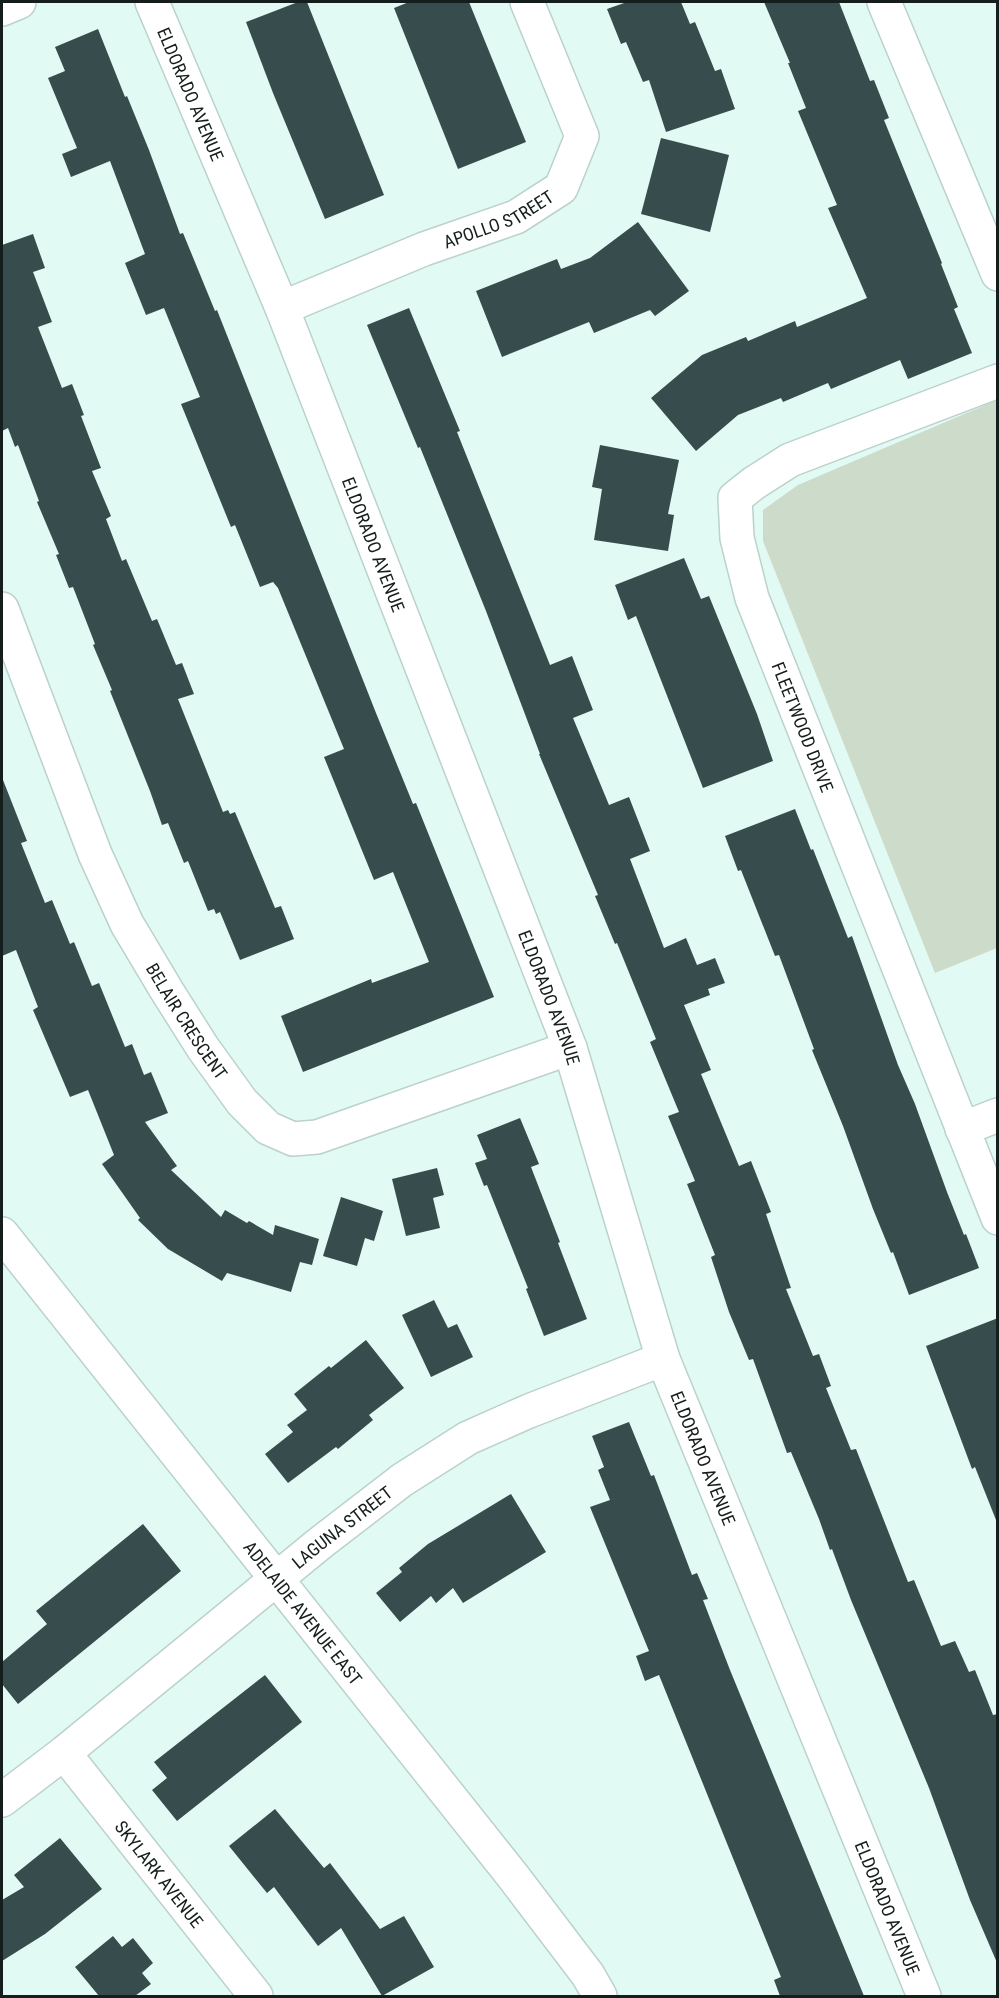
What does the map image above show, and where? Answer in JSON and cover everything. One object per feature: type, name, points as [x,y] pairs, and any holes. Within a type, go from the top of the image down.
[{"type":"street","points":[[2,9],[19,2]]},
{"type":"street","name":"APOLLO STREET","points":[[282,308],[424,249],[516,217],[561,188],[582,136],[527,2]]},
{"type":"street","points":[[884,2],[998,274]]},
{"type":"street","name":"ELDORADO AVENUE","points":[[154,4],[282,308],[570,1048],[663,1359],[924,1996]]},
{"type":"street","name":"FLEETWOOD DRIVE","points":[[998,381],[790,460],[735,498],[737,538],[752,598],[998,1218]]},
{"type":"street","name":"BELAIR CRESCENT","points":[[2,609],[95,854],[127,924],[203,1048],[242,1102],[268,1128],[293,1139],[317,1137],[570,1048]]},
{"type":"street","points":[[962,1129],[998,1115]]},
{"type":"street","name":"ADELAIDE AVENUE EAST","points":[[2,1234],[512,1875],[588,1975],[600,1996]]},
{"type":"street","name":"LAGUNA STREET","points":[[2,1800],[64,1753],[402,1480],[468,1438],[528,1411],[663,1359]]},
{"type":"street","name":"SKYLARK AVENUE","points":[[64,1753],[256,1996]]},
{"type":"green space","points":[[997,400],[997,948],[935,973],[763,541],[763,510],[798,485]]},
{"type":"building","points":[[298,2],[307,2],[384,195],[325,219],[246,22]]},
{"type":"building","points":[[409,2],[469,2],[526,142],[458,169],[394,8]]},
{"type":"building","points":[[627,2],[681,2],[690,24],[695,22],[715,71],[721,69],[735,109],[666,132],[649,80],[643,82],[626,42],[621,44],[607,9]]},
{"type":"building","points":[[764,2],[839,2],[870,81],[874,80],[889,118],[884,120],[942,263],[958,307],[954,309],[972,353],[908,379],[900,360],[831,389],[828,383],[783,402],[781,398],[738,415],[696,451],[651,398],[702,355],[746,337],[748,341],[795,321],[797,327],[867,298],[828,208],[837,205],[798,111],[806,108]]},
{"type":"building","points":[[98,29],[149,150],[180,234],[183,233],[215,311],[217,310],[376,713],[413,804],[416,803],[494,997],[303,1072],[281,1016],[371,979],[372,983],[429,962],[393,872],[374,880],[324,757],[344,749],[278,588],[273,582],[260,587],[235,525],[231,527],[181,404],[200,397],[164,308],[146,315],[125,263],[145,254],[110,161],[71,177],[62,154],[77,148],[48,78],[65,71],[55,47]]},
{"type":"building","points":[[661,138],[729,155],[710,232],[641,214]]},
{"type":"building","points":[[638,222],[689,291],[655,316],[650,310],[594,333],[589,322],[502,357],[476,291],[557,259],[561,269],[590,258]]},
{"type":"building","points":[[33,234],[45,268],[33,272],[52,322],[38,327],[62,388],[72,384],[84,415],[81,416],[101,468],[92,471],[111,516],[106,519],[122,561],[126,559],[152,621],[157,619],[176,665],[182,663],[194,694],[178,699],[223,812],[228,810],[230,814],[235,812],[275,908],[281,906],[294,939],[240,960],[220,912],[216,914],[214,909],[208,911],[188,861],[184,863],[168,823],[162,825],[73,587],[69,588],[56,555],[59,554],[37,502],[39,501],[18,445],[15,447],[8,428],[2,431],[2,245]]},
{"type":"building","points":[[409,308],[460,431],[457,432],[550,665],[572,656],[593,710],[573,718],[609,805],[629,797],[650,851],[630,859],[664,948],[686,938],[697,965],[715,958],[725,983],[708,989],[710,995],[684,1005],[711,1070],[701,1074],[739,1166],[751,1161],[771,1212],[766,1214],[791,1288],[786,1289],[813,1356],[819,1354],[831,1386],[826,1388],[851,1450],[856,1449],[908,1582],[914,1580],[941,1646],[955,1641],[969,1672],[975,1670],[993,1715],[998,1714],[998,1965],[970,1900],[929,1788],[832,1549],[830,1550],[791,1452],[787,1453],[753,1359],[749,1360],[729,1312],[711,1257],[715,1255],[687,1184],[695,1181],[668,1116],[679,1112],[650,1042],[656,1039],[595,896],[598,895],[539,754],[486,611],[420,447],[418,448],[367,325]]},
{"type":"building","points":[[600,445],[679,460],[668,514],[674,515],[668,551],[594,540],[602,489],[592,487]]},
{"type":"building","points":[[684,558],[701,599],[709,596],[757,714],[773,761],[703,788],[636,616],[628,620],[615,585]]},
{"type":"building","points":[[3,780],[27,841],[21,843],[45,903],[52,900],[70,944],[74,942],[92,986],[99,983],[125,1047],[132,1044],[144,1075],[151,1072],[168,1113],[145,1122],[177,1166],[171,1170],[221,1217],[225,1210],[273,1235],[275,1225],[319,1239],[312,1265],[300,1262],[291,1292],[227,1273],[222,1281],[168,1249],[138,1220],[140,1218],[102,1164],[114,1155],[88,1090],[70,1097],[33,1010],[38,1007],[16,950],[2,956]]},
{"type":"building","points":[[795,809],[848,938],[852,936],[898,1065],[979,1268],[909,1295],[893,1252],[891,1253],[873,1209],[812,1050],[814,1049],[779,955],[775,956],[725,836]]},
{"type":"building","points":[[520,1118],[539,1164],[531,1167],[587,1319],[544,1336],[526,1289],[528,1288],[487,1185],[484,1186],[475,1163],[487,1159],[477,1135]]},
{"type":"building","points":[[437,1168],[444,1195],[433,1198],[440,1228],[406,1236],[392,1179]]},
{"type":"building","points":[[341,1197],[383,1211],[374,1241],[365,1238],[357,1266],[323,1256]]},
{"type":"building","points":[[434,1300],[448,1328],[457,1324],[473,1357],[431,1377],[402,1315]]},
{"type":"building","points":[[998,1318],[998,1520],[996,1520],[975,1467],[972,1469],[926,1346]]},
{"type":"building","points":[[366,1340],[404,1388],[369,1415],[373,1420],[338,1449],[336,1447],[288,1483],[265,1454],[293,1432],[287,1425],[307,1410],[294,1394]]},
{"type":"building","points":[[629,1422],[651,1476],[654,1475],[692,1575],[697,1573],[708,1599],[703,1600],[730,1670],[864,1996],[780,1996],[774,1980],[781,1977],[659,1675],[645,1681],[636,1656],[649,1651],[590,1507],[610,1500],[598,1470],[604,1467],[592,1436]]},
{"type":"building","points":[[511,1494],[546,1552],[463,1603],[453,1588],[436,1603],[431,1596],[400,1622],[376,1593],[402,1572],[399,1568],[428,1544]]},
{"type":"building","points":[[143,1524],[181,1571],[18,1704],[2,1684],[2,1662],[47,1624],[36,1611]]},
{"type":"building","points":[[265,1675],[302,1722],[177,1821],[152,1790],[167,1778],[154,1762]]},
{"type":"building","points":[[275,1809],[324,1868],[330,1863],[380,1929],[404,1916],[434,1967],[382,1996],[341,1928],[318,1946],[274,1887],[267,1893],[229,1846]]},
{"type":"building","points":[[60,1838],[102,1889],[45,1934],[2,1961],[2,1900],[24,1887],[14,1875]]},
{"type":"building","points":[[113,1936],[122,1947],[133,1938],[153,1963],[142,1973],[151,1984],[135,1996],[99,1996],[75,1967]]}]
